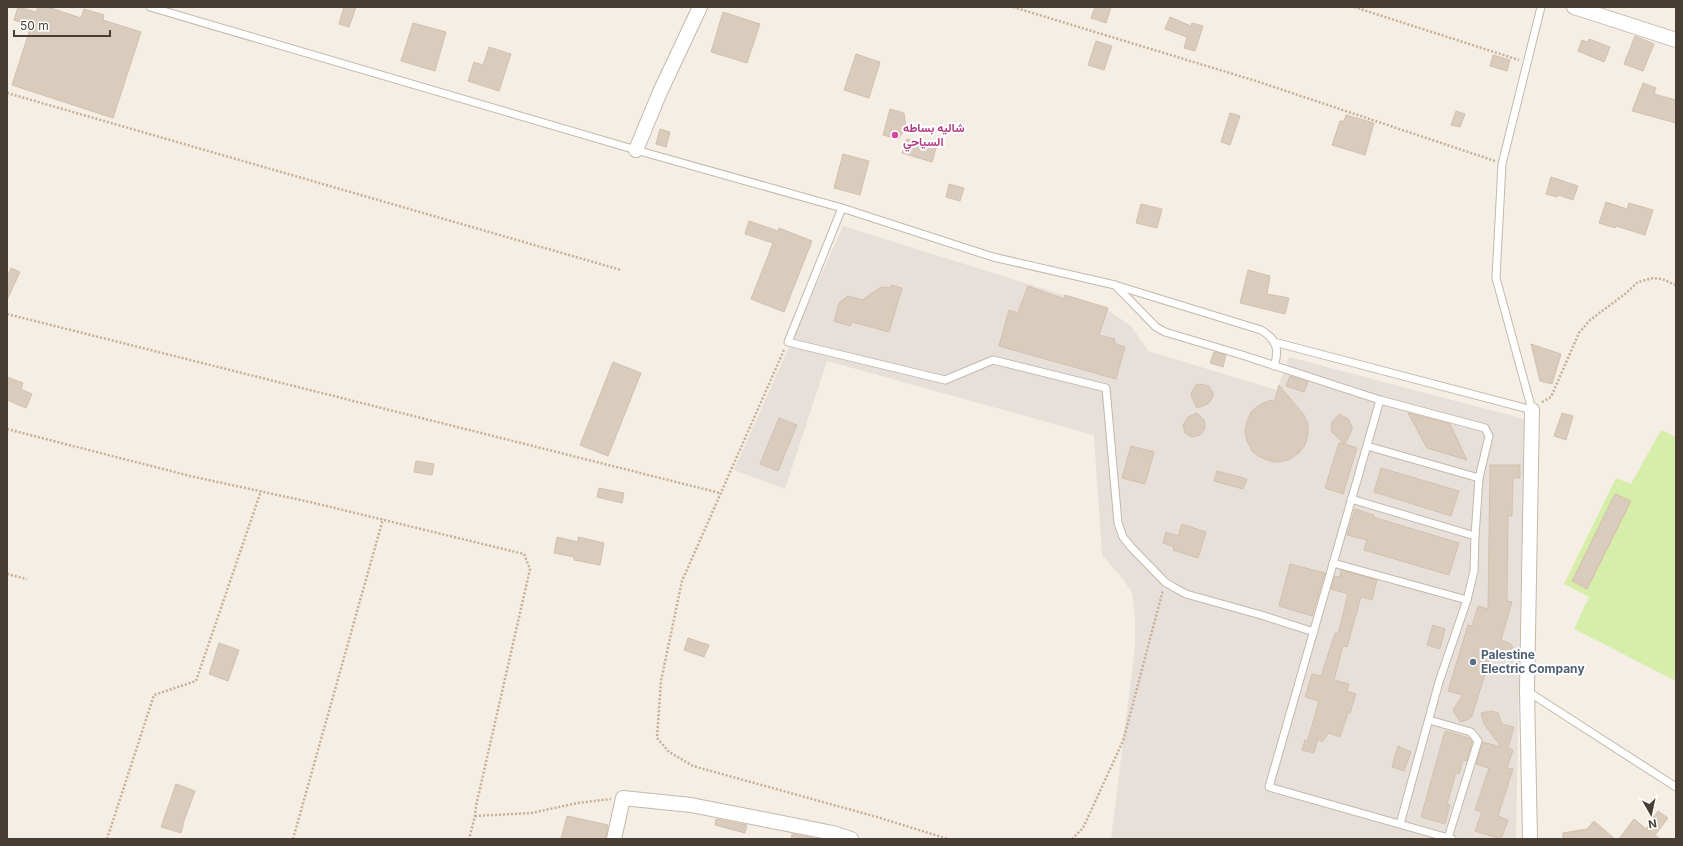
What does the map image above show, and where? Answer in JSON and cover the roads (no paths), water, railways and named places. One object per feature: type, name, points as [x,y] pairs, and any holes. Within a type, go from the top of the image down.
[{"type":"street","points":[[636,150],[660,92],[700,7]]},
{"type":"street","points":[[1574,7],[1676,40]]},
{"type":"street","points":[[1530,839],[1527,691],[1532,410]]},
{"type":"street","points":[[614,839],[623,798],[692,805],[833,833],[851,839]]},
{"type":"lane","points":[[150,7],[636,150],[842,208],[993,257],[1115,285],[1261,330],[1271,335],[1274,342],[1277,353],[1274,366]]},
{"type":"lane","points":[[1532,410],[1496,278],[1502,164],[1541,7]]},
{"type":"lane","points":[[842,208],[788,342],[945,380],[993,360],[1106,388],[1118,523],[1120,530],[1131,547],[1165,582],[1186,594],[1261,615],[1314,632]]},
{"type":"lane","points":[[1115,285],[1156,327],[1165,332],[1242,355],[1380,400],[1485,428],[1489,436],[1479,478],[1474,571],[1467,600],[1439,682],[1400,824]]},
{"type":"lane","points":[[1274,342],[1532,410]]},
{"type":"lane","points":[[1380,400],[1269,787],[1450,838],[1478,741],[1471,732],[1429,720]]},
{"type":"lane","points":[[1367,446],[1479,478]]},
{"type":"lane","points":[[1351,499],[1475,536]]},
{"type":"lane","points":[[1333,563],[1467,600]]},
{"type":"lane","points":[[1527,691],[1676,787]]},
{"type":"place","name":"شاليه بساطه السياحي","points":[[895,135]]},
{"type":"place","name":"Palestine Electric Company","points":[[1473,662]]}]
